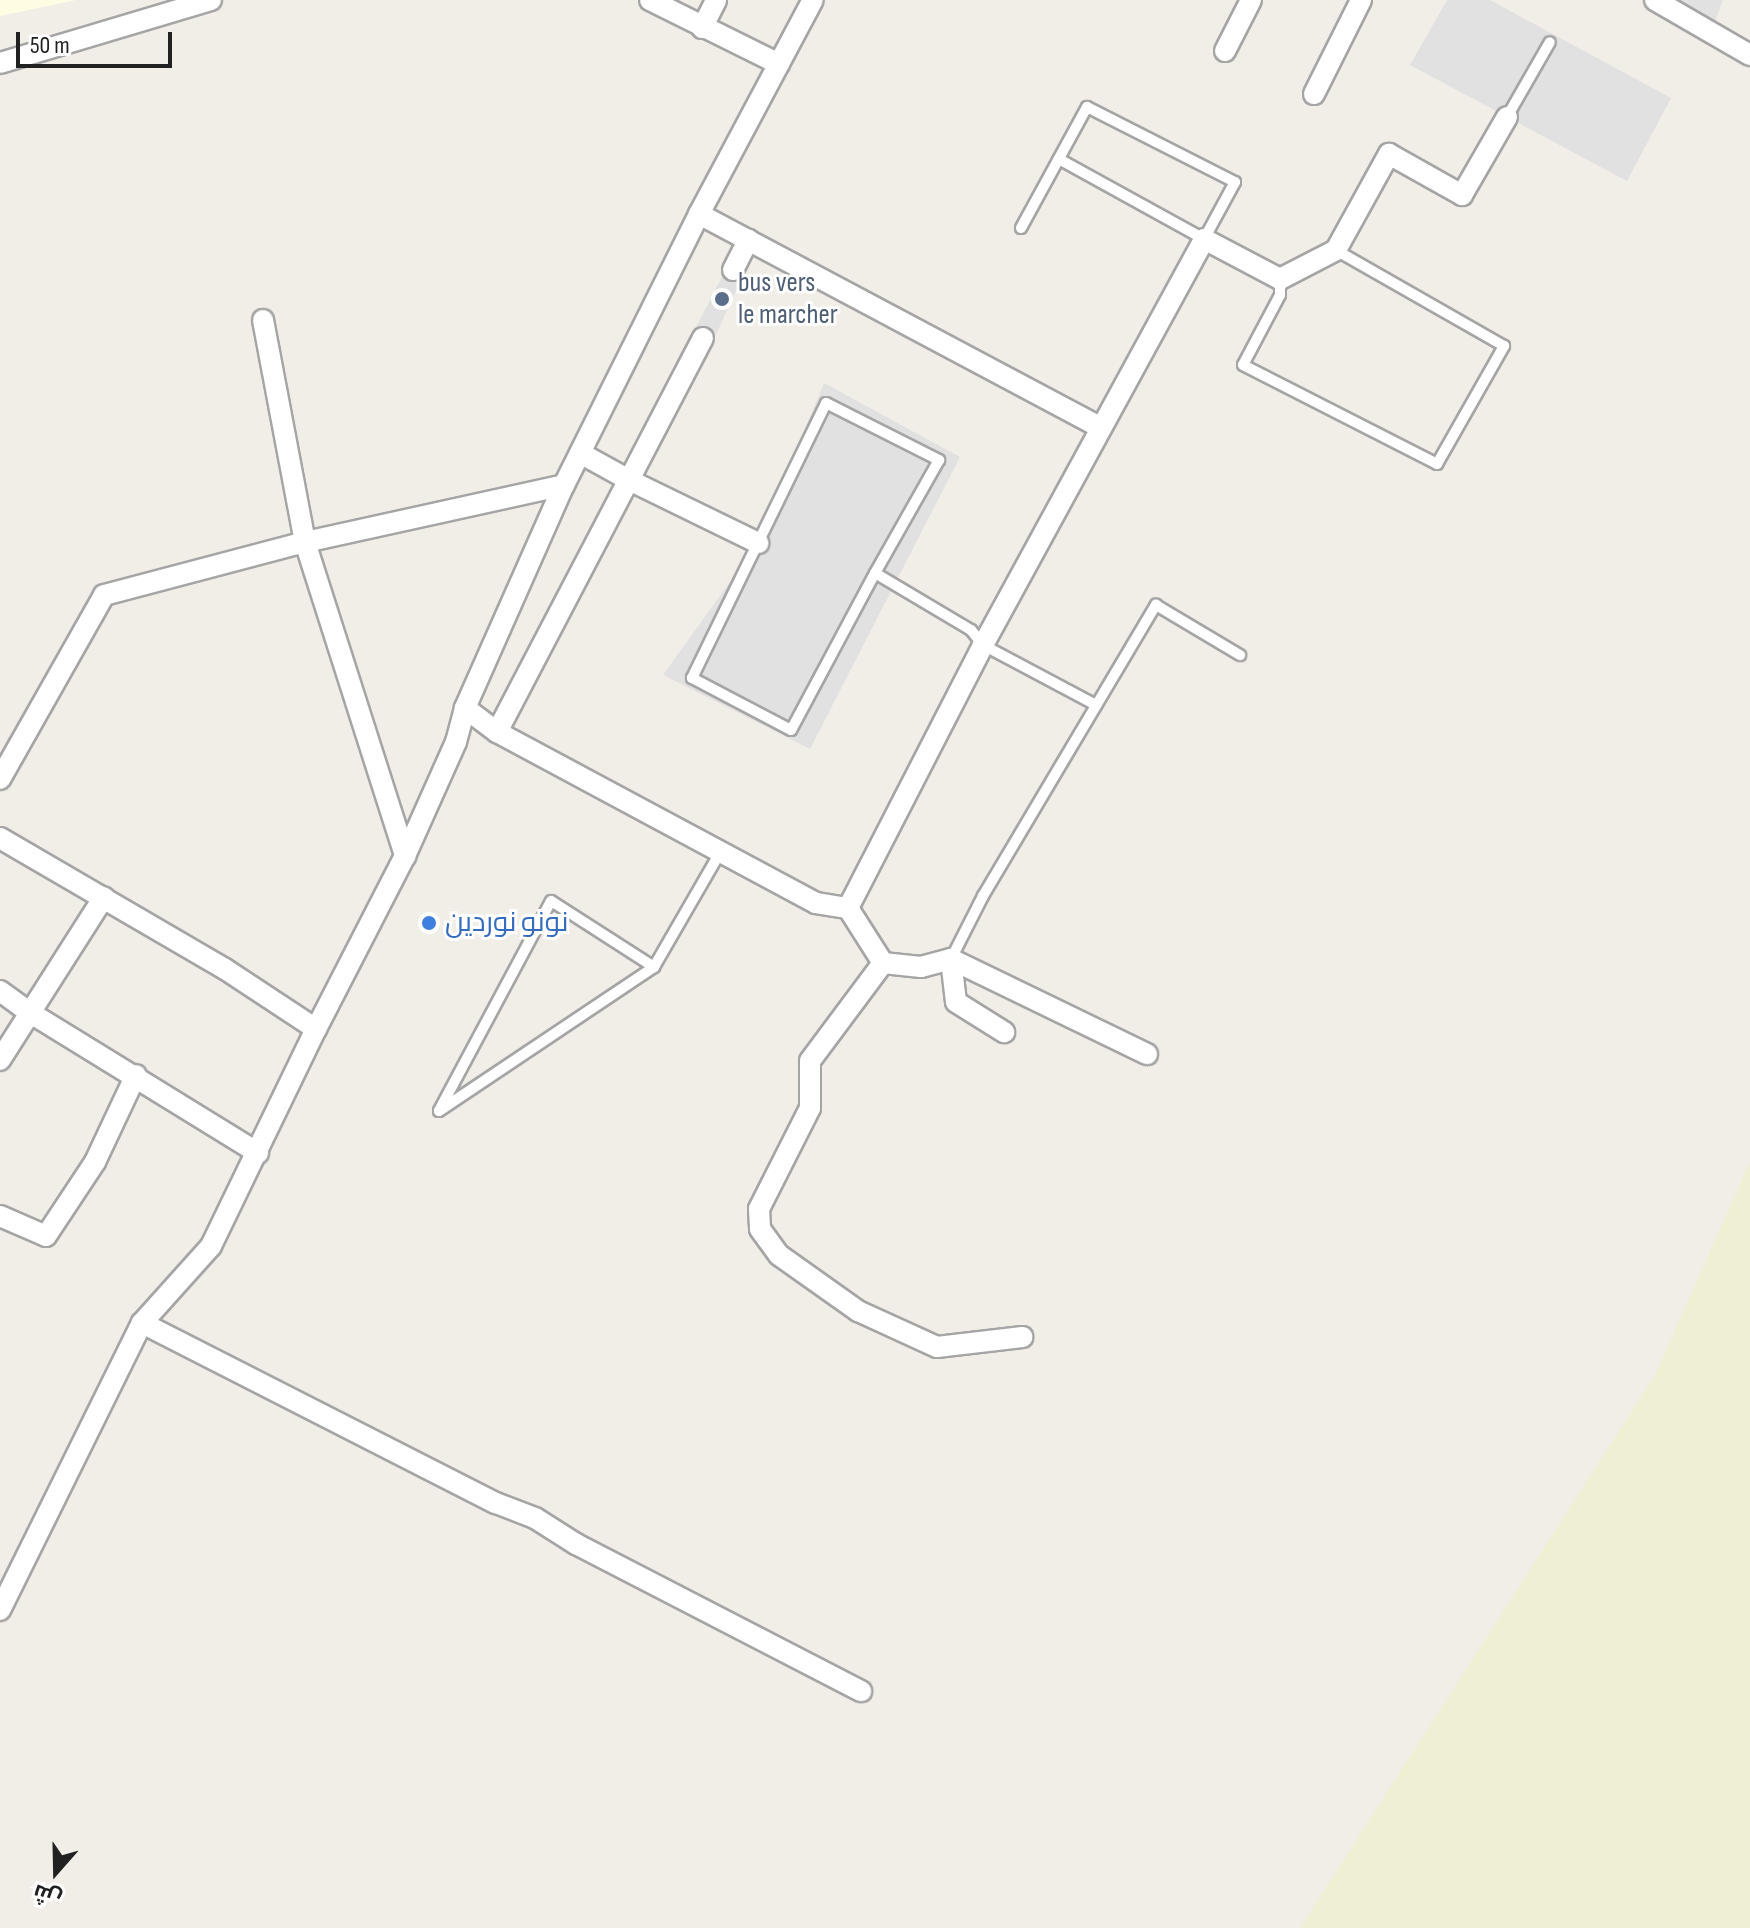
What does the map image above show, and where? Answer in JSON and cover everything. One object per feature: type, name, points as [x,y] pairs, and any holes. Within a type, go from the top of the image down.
[{"type":"street","points":[[0,63],[211,0]]},
{"type":"street","points":[[650,0],[779,64]]},
{"type":"street","points":[[702,28],[716,0]]},
{"type":"street","points":[[0,1610],[142,1323],[211,1246],[258,1153],[316,1029],[405,856],[456,742],[465,708],[564,485],[699,214],[813,0]]},
{"type":"street","points":[[1225,51],[1251,0]]},
{"type":"street","points":[[1314,94],[1361,0]]},
{"type":"street","points":[[1655,0],[1750,55]]},
{"type":"street","points":[[848,908],[983,645],[1204,239],[1280,279],[1336,250],[1389,154],[1462,195],[1507,117]]},
{"type":"street","points":[[699,214],[1101,428]]},
{"type":"street","points":[[733,270],[748,240]]},
{"type":"street","points":[[263,320],[305,542],[405,856]]},
{"type":"street","points":[[497,732],[703,338]]},
{"type":"street","points":[[580,453],[758,543]]},
{"type":"street","points":[[0,779],[104,595],[305,542],[564,485]]},
{"type":"street","points":[[465,708],[497,732],[816,903],[848,908],[883,963]]},
{"type":"street","points":[[0,838],[225,969],[316,1029]]},
{"type":"street","points":[[0,1060],[104,897]]},
{"type":"street","points":[[883,963],[921,967],[951,959],[1147,1054]]},
{"type":"street","points":[[951,959],[956,1002],[1004,1032]]},
{"type":"street","points":[[883,963],[810,1061],[810,1108],[759,1209],[760,1229],[779,1255],[858,1311],[937,1347],[1022,1337]]},
{"type":"street","points":[[0,991],[258,1153]]},
{"type":"street","points":[[0,1216],[46,1236],[95,1162],[136,1075]]},
{"type":"street","points":[[142,1323],[496,1503],[535,1518],[576,1544],[861,1691]]},
{"type":"lane","points":[[1507,117],[1550,42]]},
{"type":"lane","points":[[1021,228],[1087,107],[1235,182],[1204,239],[1059,159]]},
{"type":"lane","points":[[1280,279],[1280,295],[1243,365],[1437,464],[1504,346],[1336,250]]},
{"type":"lane","points":[[826,403],[939,460],[875,573],[791,730],[692,678],[826,403]]},
{"type":"lane","points":[[875,573],[971,630],[983,645],[1096,705]]},
{"type":"lane","points":[[951,959],[983,896],[1156,605],[1240,655]]},
{"type":"lane","points":[[654,967],[551,901],[439,1111],[654,967],[721,851]]},
{"type":"shaded area","points":[[0,0],[76,0],[0,16]]},
{"type":"shaded area","points":[[1447,0],[1490,0],[1671,98],[1627,181],[1410,65]]},
{"type":"shaded area","points":[[1648,0],[1723,0],[1710,34]]},
{"type":"shaded area","name":"bus vers le marcher","points":[[728,265],[742,278],[712,343],[693,333]]},
{"type":"shaded area","points":[[824,383],[960,457],[810,749],[663,675],[758,543]]},
{"type":"green space","points":[[1750,1162],[1750,1928],[1300,1928],[1655,1375]]},
{"type":"place","name":"bus vers le marcher","points":[[722,299]]},
{"type":"place","name":"نونو نوردين","points":[[429,923]]}]
